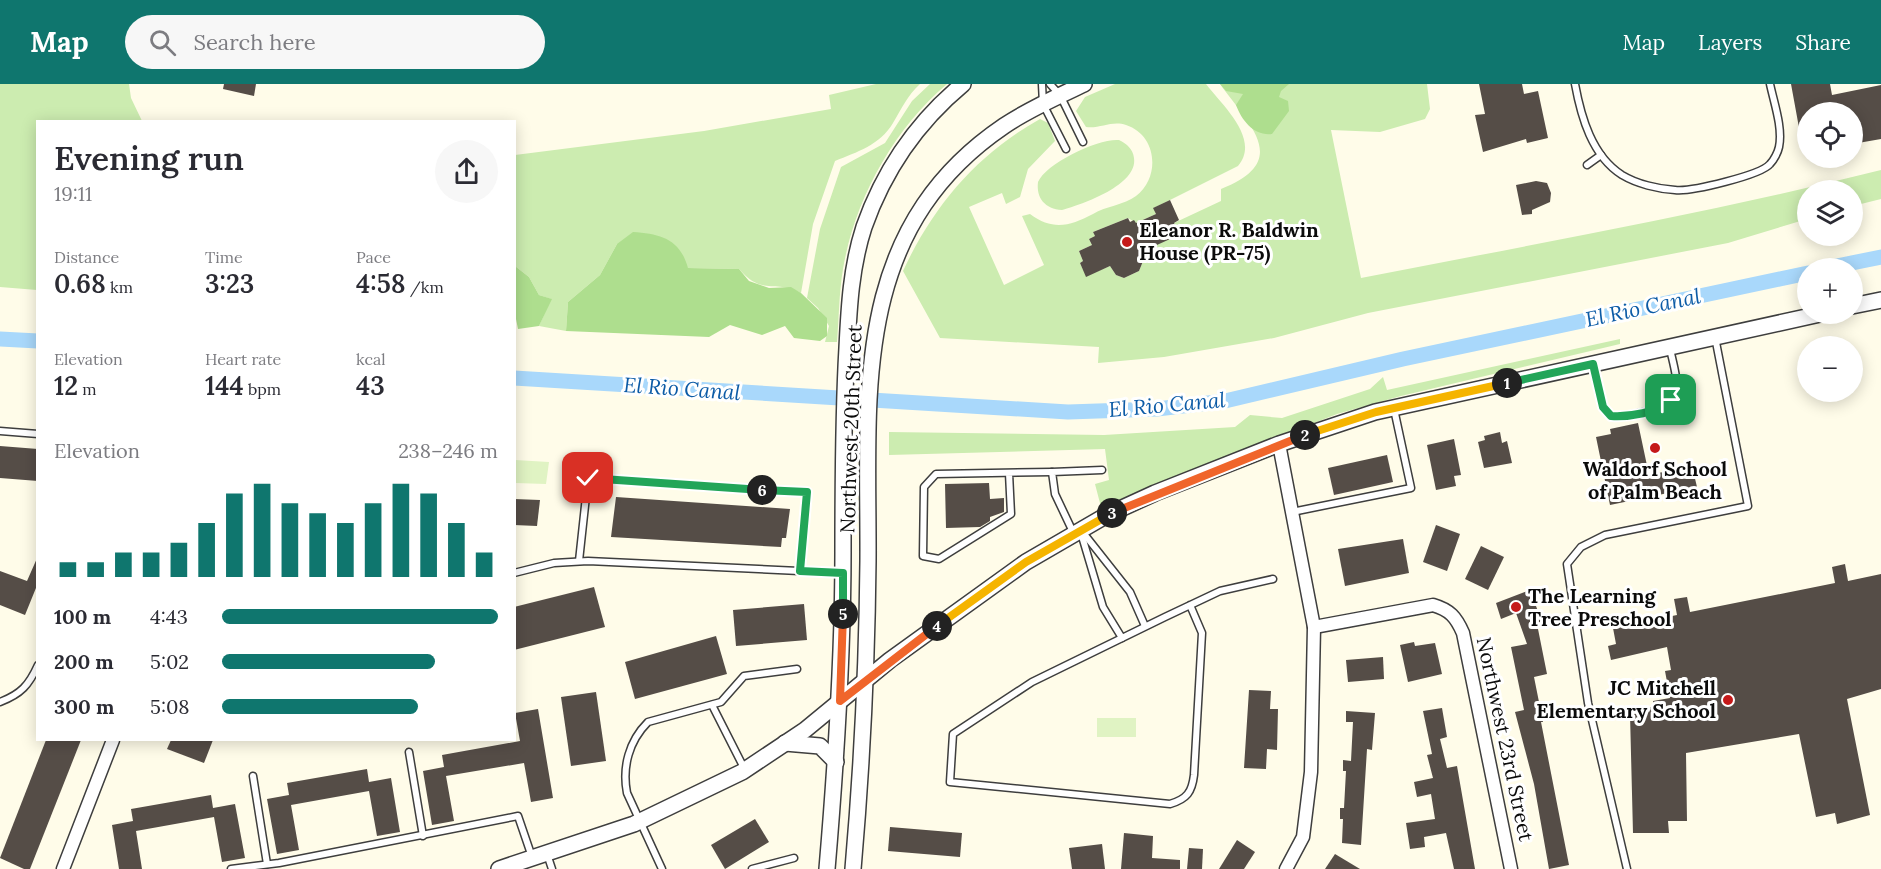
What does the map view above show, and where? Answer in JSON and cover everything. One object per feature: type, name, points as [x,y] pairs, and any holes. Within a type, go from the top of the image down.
[{"type":"street","name":"Northwest 20th Street","points":[[827,869],[840,701],[845,378],[851,278],[864,228],[882,181],[926,118],[963,84]]},
{"type":"street","name":"Northwest 20th Street","points":[[853,869],[866,679],[870,383],[874,331],[881,297],[911,226],[942,182],[963,160],[1003,126],[1043,104],[1055,90],[1084,84]]},
{"type":"street","points":[[1863,304],[1881,300]]},
{"type":"street","points":[[499,869],[640,821],[745,770],[785,743],[866,679],[1026,562],[1077,531],[1155,493],[1280,444],[1394,408],[1797,319]]},
{"type":"street","points":[[1280,444],[1314,627],[1310,783],[1303,837],[1286,869]]},
{"type":"street","points":[[843,463],[868,463]]},
{"type":"street","name":"Northwest 23rd Street","points":[[1314,627],[1433,605],[1447,610],[1457,618],[1463,633],[1511,869]]},
{"type":"street","points":[[63,869],[113,741]]},
{"type":"street","points":[[785,743],[820,746],[836,762]]},
{"type":"lane","points":[[1042,84],[1043,104],[1066,149]]},
{"type":"lane","points":[[1575,84],[1588,133],[1601,155],[1622,174],[1649,186],[1676,191],[1697,189],[1736,179],[1770,165],[1779,148],[1779,134],[1770,84]]},
{"type":"lane","points":[[1055,90],[1083,142]]},
{"type":"lane","points":[[1587,165],[1601,155]]},
{"type":"lane","points":[[1627,869],[1587,703],[1568,564],[1581,547],[1605,535],[1748,506],[1715,337]]},
{"type":"lane","points":[[1593,364],[1603,407],[1611,416],[1623,417],[1664,407],[1671,400],[1677,382],[1670,347]]},
{"type":"lane","points":[[1292,512],[1411,488],[1394,408]]},
{"type":"lane","points":[[0,431],[36,434]]},
{"type":"lane","points":[[1009,473],[1011,514],[939,559],[923,556],[924,487],[936,474],[1102,470]]},
{"type":"lane","points":[[1052,472],[1055,494],[1077,531],[1130,592],[1145,626]]},
{"type":"lane","points":[[579,561],[588,478],[807,492],[800,571]]},
{"type":"lane","points":[[1077,531],[1103,607],[1122,638]]},
{"type":"lane","points":[[516,572],[554,563],[579,561],[843,573]]},
{"type":"lane","points":[[1190,605],[1202,633],[1194,775],[1189,794],[1181,801],[1170,804],[950,782],[953,734],[1032,682],[1145,626],[1190,605],[1220,591],[1273,579]]},
{"type":"lane","points":[[0,702],[14,697],[29,684],[36,669]]},
{"type":"lane","points":[[662,869],[627,793],[624,779],[627,760],[641,729],[648,722],[725,700],[744,676],[797,669]]},
{"type":"lane","points":[[712,705],[745,770]]},
{"type":"lane","points":[[409,752],[423,836]]},
{"type":"lane","points":[[253,776],[267,864]]},
{"type":"lane","points":[[231,869],[423,836],[518,816],[540,856],[552,869]]},
{"type":"lane","points":[[752,869],[794,858]]},
{"type":"green space","points":[[0,84],[129,84],[131,98],[142,120],[36,120],[36,290],[0,287]]},
{"type":"green space","points":[[876,84],[920,84],[882,137],[867,147],[835,161],[813,224],[801,293],[784,287],[755,283],[739,269],[688,268],[617,244],[600,275],[568,302],[566,331],[539,326],[551,299],[539,295],[529,277],[516,267],[516,155],[704,131],[831,109],[829,95]]},
{"type":"green space","points":[[930,84],[947,84],[910,122],[879,168],[867,192],[857,217],[843,269],[837,342],[825,342],[829,326],[818,308],[807,298],[820,229],[841,167],[885,143],[912,101]]},
{"type":"green space","points":[[1115,84],[1206,84],[1237,123],[1245,145],[1244,156],[1238,166],[1154,208],[1156,214],[1136,223],[1128,218],[1093,232],[1095,236],[1089,239],[1092,245],[1079,251],[1083,261],[1080,263],[1086,276],[1110,266],[1116,275],[1124,278],[1139,271],[1145,256],[1143,251],[1174,223],[1221,201],[1221,189],[1243,178],[1255,167],[1260,155],[1258,142],[1243,114],[1220,84],[1427,84],[1430,109],[1425,119],[1380,132],[1331,130],[1361,278],[1797,190],[1797,222],[1728,243],[1368,313],[1274,338],[1164,357],[1098,363],[1099,347],[940,338],[903,271],[928,225],[943,204],[959,184],[996,148],[1040,119],[1048,123],[1055,141],[1028,169],[1020,197],[1006,204],[1002,193],[969,207],[1004,285],[1044,265],[1022,216],[1030,214],[1054,225],[1069,224],[1121,204],[1136,196],[1144,188],[1152,168],[1152,157],[1144,138],[1136,130],[1121,124],[1086,127],[1076,111],[1085,97]]},
{"type":"green space","points":[[1220,84],[1289,84],[1281,91],[1279,97],[1288,101],[1289,111],[1272,134],[1260,133],[1245,122],[1236,105],[1243,94],[1226,91]]},
{"type":"green space","points":[[1110,140],[1119,140],[1129,147],[1134,158],[1133,168],[1119,185],[1095,198],[1062,210],[1043,202],[1040,198],[1038,182],[1051,167],[1087,147]]},
{"type":"green space","points":[[1881,170],[1881,199],[1863,204],[1863,180],[1840,180]]},
{"type":"green space","points":[[633,232],[652,234],[668,240],[680,250],[688,268],[739,269],[749,281],[769,288],[791,287],[801,293],[827,318],[827,336],[820,341],[794,338],[785,326],[762,335],[730,325],[709,337],[566,331],[568,302],[600,275],[617,244]]},
{"type":"green space","points":[[516,267],[529,277],[539,295],[552,299],[539,326],[518,329]]},
{"type":"green space","points":[[1620,339],[1620,344],[1401,396],[1337,414],[1101,507],[1095,484],[1109,480],[1105,449],[889,455],[889,432],[1104,435],[1235,427],[1250,415],[1282,418],[1370,389],[1383,377],[1387,390]]},
{"type":"green space","points":[[516,460],[549,462],[546,484],[516,483]]},
{"type":"green space","points":[[1097,718],[1136,718],[1136,737],[1097,737]]},
{"type":"building","points":[[224,84],[256,84],[254,96],[223,89]]},
{"type":"building","points":[[1479,84],[1522,84],[1524,94],[1538,91],[1548,138],[1527,143],[1526,139],[1483,152],[1475,115],[1485,114]]},
{"type":"building","points":[[1791,84],[1830,84],[1832,95],[1881,85],[1881,139],[1863,142],[1863,102],[1797,102],[1797,117]]},
{"type":"building","points":[[1536,181],[1547,183],[1551,193],[1550,202],[1532,210],[1532,214],[1522,215],[1516,185]]},
{"type":"building","name":"Eleanor R. Baldwin House (PR-75)","points":[[1170,200],[1179,220],[1174,223],[1179,235],[1148,249],[1139,271],[1124,278],[1116,275],[1110,266],[1086,277],[1080,263],[1083,261],[1079,251],[1092,245],[1089,239],[1095,236],[1093,232],[1128,218],[1130,222],[1134,220],[1136,223],[1156,214],[1153,208]]},
{"type":"building","name":"Waldorf School of Palm Beach","points":[[1638,423],[1649,475],[1692,466],[1697,487],[1610,505],[1596,437],[1611,434],[1610,429]]},
{"type":"building","points":[[1500,432],[1502,443],[1507,441],[1512,463],[1484,468],[1478,442],[1485,440],[1484,436]]},
{"type":"building","points":[[1454,439],[1461,475],[1454,476],[1456,486],[1436,490],[1427,445]]},
{"type":"building","points":[[0,446],[36,449],[36,481],[0,478]]},
{"type":"building","points":[[1387,455],[1393,482],[1334,495],[1328,468]]},
{"type":"building","points":[[989,483],[990,499],[1004,498],[1004,512],[990,517],[990,521],[980,527],[946,528],[945,484]]},
{"type":"building","points":[[616,497],[790,509],[786,538],[782,538],[781,547],[611,537]]},
{"type":"building","points":[[516,499],[540,500],[537,526],[516,525]]},
{"type":"building","points":[[1436,525],[1460,534],[1447,571],[1423,562]]},
{"type":"building","points":[[1403,539],[1409,573],[1345,586],[1338,549]]},
{"type":"building","points":[[1481,546],[1504,557],[1488,590],[1465,579]]},
{"type":"building","points":[[36,561],[36,588],[25,615],[0,605],[0,571],[27,581]]},
{"type":"building","points":[[1845,564],[1848,581],[1881,574],[1881,689],[1847,699],[1870,815],[1837,824],[1835,813],[1816,817],[1799,734],[1686,753],[1687,821],[1668,821],[1669,833],[1633,833],[1630,714],[1641,713],[1640,710],[1654,706],[1653,701],[1670,698],[1665,671],[1671,670],[1667,647],[1611,660],[1608,646],[1616,644],[1613,628],[1677,615],[1674,599],[1687,597],[1690,612],[1835,583],[1832,567]]},
{"type":"building","points":[[594,587],[605,627],[516,649],[516,606]]},
{"type":"building","points":[[1530,590],[1542,622],[1537,624],[1547,674],[1534,677],[1569,865],[1549,869],[1534,784],[1515,712],[1524,710],[1511,647],[1527,644],[1516,613],[1501,619],[1496,603]]},
{"type":"building","points":[[804,604],[807,640],[736,646],[733,610]]},
{"type":"building","points":[[716,636],[727,674],[635,699],[625,662]]},
{"type":"building","points":[[1414,642],[1415,646],[1435,643],[1442,674],[1408,682],[1400,645]]},
{"type":"building","points":[[1383,657],[1384,679],[1348,682],[1346,660]]},
{"type":"building","points":[[1249,690],[1271,691],[1270,709],[1278,709],[1277,750],[1267,749],[1266,769],[1244,768]]},
{"type":"building","points":[[596,692],[606,761],[571,766],[561,697]]},
{"type":"building","points":[[1442,708],[1447,737],[1440,739],[1447,768],[1457,766],[1475,869],[1454,869],[1446,833],[1424,837],[1425,847],[1410,849],[1406,823],[1435,819],[1431,794],[1417,797],[1414,782],[1433,778],[1427,755],[1432,754],[1423,711]]},
{"type":"building","points":[[538,709],[553,798],[531,802],[524,763],[446,776],[454,821],[432,825],[423,771],[444,767],[442,755],[520,741],[516,713]]},
{"type":"building","points":[[1346,711],[1375,713],[1372,750],[1367,749],[1361,845],[1342,843],[1343,819],[1340,819],[1340,808],[1344,808],[1346,771],[1343,771],[1343,760],[1351,761],[1353,722],[1346,722]]},
{"type":"building","points":[[46,741],[81,741],[30,869],[24,869],[0,858]]},
{"type":"building","points":[[171,741],[213,741],[204,763],[167,749]]},
{"type":"building","points":[[367,769],[369,782],[391,778],[400,832],[377,836],[369,791],[291,805],[299,850],[277,854],[267,799],[289,795],[287,783]]},
{"type":"building","points":[[211,795],[213,808],[235,804],[245,858],[222,862],[214,817],[136,831],[142,869],[119,869],[112,825],[133,821],[131,809]]},
{"type":"building","points":[[755,819],[769,842],[725,869],[711,845]]},
{"type":"building","points":[[890,827],[962,833],[960,857],[888,851]]},
{"type":"building","points":[[1124,833],[1153,836],[1152,858],[1180,860],[1180,869],[1121,869]]},
{"type":"building","points":[[1237,840],[1255,852],[1244,869],[1219,869]]},
{"type":"building","points":[[1102,844],[1105,869],[1072,869],[1069,848]]},
{"type":"building","points":[[1189,848],[1203,849],[1202,869],[1187,869]]},
{"type":"building","points":[[1335,854],[1360,869],[1325,869]]},
{"type":"waterway","name":"El Rio Canal","points":[[1863,261],[1881,257]]},
{"type":"waterway","name":"El Rio Canal","points":[[516,378],[1068,412],[1157,409],[1225,401],[1403,359],[1797,275]]},
{"type":"waterway","name":"El Rio Canal","points":[[0,339],[36,341]]},
{"type":"place","name":"Eleanor R. Baldwin House (PR-75)","points":[[1127,242]]},
{"type":"place","name":"Waldorf School of Palm Beach","points":[[1655,448]]},
{"type":"place","name":"The Learning Tree Preschool","points":[[1516,607]]},
{"type":"place","name":"JC Mitchell Elementary School","points":[[1728,700]]},
{"type":"route","points":[[588,478],[807,492],[800,571],[843,573],[840,701],[890,660],[1060,540],[1155,493],[1280,444],[1376,412],[1593,364],[1603,407],[1611,416],[1623,417],[1664,407],[1671,400]]}]
